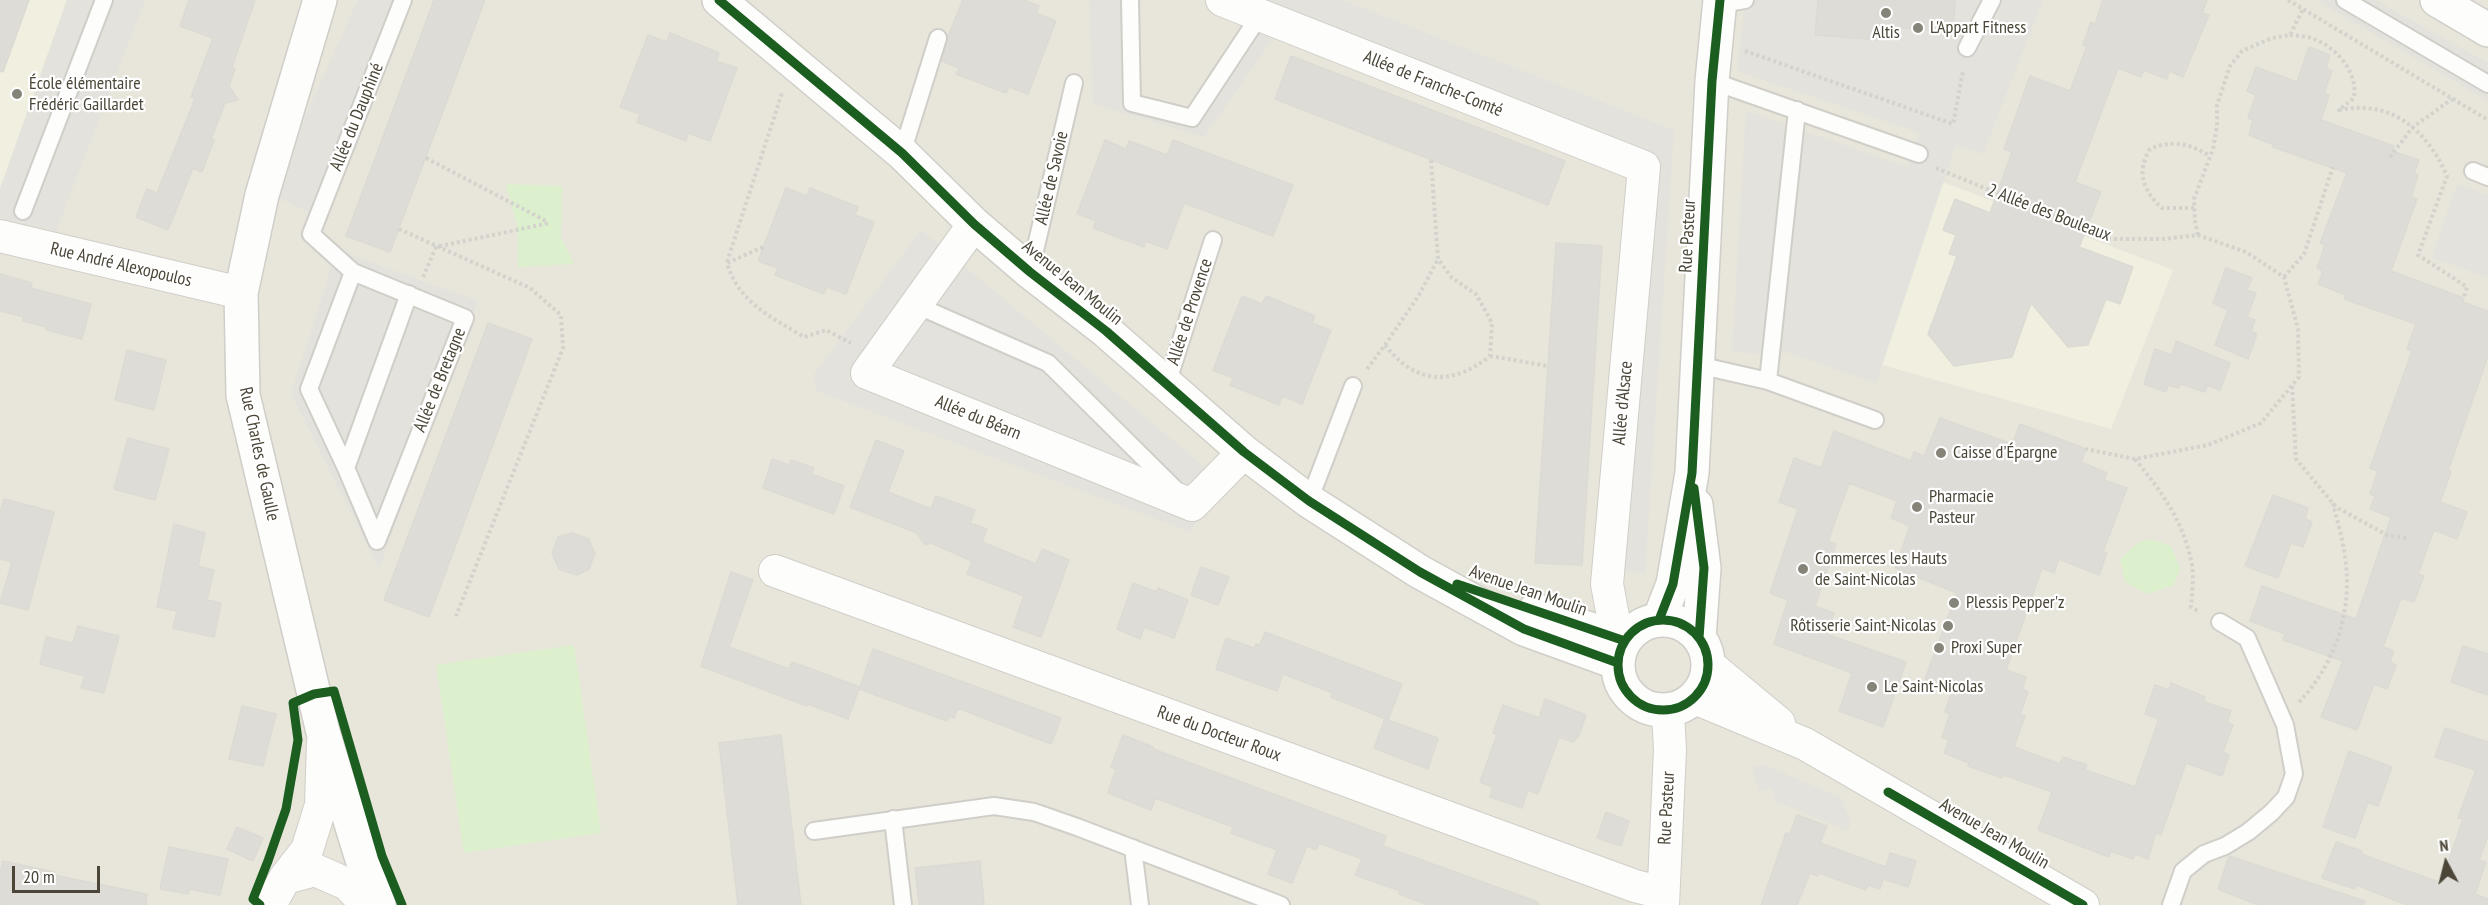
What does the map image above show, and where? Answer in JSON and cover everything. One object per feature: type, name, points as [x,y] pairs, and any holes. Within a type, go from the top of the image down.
[{"type":"street","name":"Rue Charles de Gaulle","points":[[320,0],[262,195],[241,293],[243,395],[323,732],[360,856],[379,905]]},
{"type":"street","name":"Avenue Jean Moulin","points":[[719,0],[902,153],[974,224],[1030,272],[1106,331],[1244,452],[1309,501],[1420,572],[1620,647]]},
{"type":"street","name":"Allée de Franche-Comté","points":[[1222,0],[1644,167]]},
{"type":"street","points":[[2437,0],[2488,30]]},
{"type":"street","name":"Rue Pasteur","points":[[1659,620],[1673,584],[1692,473],[1712,81],[1716,41],[1728,1]]},
{"type":"street","name":"Allée d'Alsace","points":[[1620,647],[1607,584],[1644,167]]},
{"type":"street","points":[[878,357],[974,224]]},
{"type":"street","name":"Rue André Alexopoulos","points":[[0,236],[241,293]]},
{"type":"street","name":"Allée du Béarn","points":[[878,357],[867,373],[1192,505]]},
{"type":"street","points":[[1192,505],[1244,452]]},
{"type":"street","name":"Rue Pasteur","points":[[1692,473],[1704,568],[1704,652]]},
{"type":"street","name":"Rue du Docteur Roux","points":[[775,571],[1635,886],[1663,899]]},
{"type":"street","points":[[1659,620],[1674,621],[1688,627],[1704,652],[1707,677],[1682,704],[1653,710],[1638,704],[1619,678],[1620,647],[1634,631],[1659,620]]},
{"type":"street","name":"Avenue Jean Moulin","points":[[1704,652],[1805,744]]},
{"type":"street","name":"Avenue Jean Moulin","points":[[1682,704],[1805,744],[2083,905]]},
{"type":"street","name":"Rue Pasteur","points":[[1663,899],[1670,750],[1682,704]]},
{"type":"street","points":[[270,905],[285,878],[307,850],[321,805],[323,732]]},
{"type":"street","points":[[285,878],[315,870],[347,884],[367,905]]},
{"type":"lane","points":[[23,211],[104,0]]},
{"type":"lane","name":"Allée du Dauphiné","points":[[311,234],[403,0]]},
{"type":"lane","points":[[1130,0],[1132,103],[1192,118],[1260,15]]},
{"type":"lane","points":[[1967,48],[1992,0]]},
{"type":"lane","points":[[2345,0],[2488,84]]},
{"type":"lane","points":[[902,153],[938,38]]},
{"type":"lane","points":[[1712,81],[1919,154]]},
{"type":"lane","name":"Allée de Savoie","points":[[1030,272],[1074,83]]},
{"type":"lane","points":[[1768,381],[1797,110]]},
{"type":"lane","name":"Allée de Bretagne","points":[[311,234],[353,272],[465,318],[376,541],[346,468]]},
{"type":"lane","name":"Allée de Provence","points":[[1167,384],[1213,240]]},
{"type":"lane","points":[[346,468],[309,389],[353,272]]},
{"type":"lane","points":[[346,468],[412,296]]},
{"type":"lane","points":[[916,304],[1048,363],[1192,505]]},
{"type":"lane","points":[[1698,365],[1768,381],[1875,420]]},
{"type":"lane","points":[[1309,501],[1353,386]]},
{"type":"lane","points":[[2171,905],[2183,871],[2204,854],[2225,846],[2248,832],[2286,797],[2294,774],[2290,746],[2282,720],[2247,638],[2220,622]]},
{"type":"lane","points":[[814,831],[994,806],[1034,812],[1281,905]]},
{"type":"lane","points":[[893,819],[903,905]]},
{"type":"lane","points":[[1133,848],[1140,905]]},
{"type":"path","points":[[2288,0],[2488,120]]},
{"type":"path","points":[[2290,35],[2303,9]]},
{"type":"path","points":[[2198,235],[2194,199],[2210,156],[2217,125],[2217,105],[2230,66],[2242,51],[2272,38],[2290,35],[2314,39],[2337,52],[2352,77],[2355,89],[2354,98],[2338,110],[2359,106],[2405,119],[2438,155],[2447,176],[2418,255],[2467,287],[2464,298]]},
{"type":"path","points":[[1716,41],[1953,124],[1967,48]]},
{"type":"path","points":[[792,62],[727,263],[732,278],[756,309],[804,337],[826,330],[878,357]]},
{"type":"path","points":[[2390,157],[2413,127],[2452,99]]},
{"type":"path","points":[[2194,208],[2162,208],[2151,198],[2143,180],[2143,161],[2150,149],[2171,143],[2194,147],[2210,156]]},
{"type":"path","points":[[426,158],[549,222],[436,247]]},
{"type":"path","points":[[1353,386],[1385,345],[1419,295],[1438,259],[1431,160]]},
{"type":"path","points":[[2086,448],[2135,459],[2208,446],[2260,423],[2299,377],[2298,329],[2284,277],[2304,254],[2332,167]]},
{"type":"path","points":[[399,229],[530,288],[561,315],[564,348],[456,616]]},
{"type":"path","points":[[412,296],[436,247]]},
{"type":"path","points":[[727,263],[763,247]]},
{"type":"path","points":[[1385,345],[1399,363],[1437,379],[1474,369],[1490,356],[1492,324],[1476,294],[1452,278],[1438,259]]},
{"type":"path","points":[[1490,356],[1548,366]]},
{"type":"path","points":[[2292,385],[2296,459],[2333,503],[2387,535],[2406,538]]},
{"type":"path","points":[[2135,459],[2180,522],[2192,567],[2191,607],[2220,622]]},
{"type":"path","points":[[2282,720],[2305,696],[2331,658],[2347,607],[2346,559],[2333,503]]},
{"type":"shaded area","points":[[0,0],[2488,0],[2488,905],[0,905]]},
{"type":"shaded area","name":"École élémentaire Frédéric Gaillardet","points":[[0,0],[67,0],[0,189]]},
{"type":"shaded area","points":[[67,0],[145,0],[56,231],[0,218],[0,189]]},
{"type":"shaded area","points":[[358,0],[403,0],[318,216],[270,194]]},
{"type":"shaded area","points":[[1089,0],[1130,0],[1132,103],[1191,118],[1260,15],[1217,0],[1342,0],[1674,130],[1645,574],[1609,569],[1644,167],[1283,24],[1204,137],[1093,104]]},
{"type":"shaded area","points":[[1745,0],[2043,0],[1983,154],[1956,145],[1876,383],[1777,349],[1775,355],[1732,352],[1746,111],[1908,167],[1920,133],[1737,71]]},
{"type":"shaded area","points":[[2316,0],[2375,0],[2488,63],[2488,101]]},
{"type":"shaded area","points":[[1943,182],[2173,270],[2111,429],[1882,365]]},
{"type":"shaded area","points":[[2457,184],[2488,195],[2488,278],[2432,257]]},
{"type":"shaded area","points":[[921,230],[1218,478],[1191,532],[817,391],[813,376]]},
{"type":"shaded area","points":[[337,250],[478,301],[379,568],[291,394]]},
{"type":"shaded area","points":[[1765,765],[1841,798],[1851,823],[1848,831],[1775,801],[1771,788],[1758,791],[1752,767]]},
{"type":"green space","points":[[506,184],[562,186],[561,237],[574,264],[518,267],[518,229]]},
{"type":"green space","points":[[2153,540],[2171,546],[2180,568],[2174,585],[2147,594],[2125,582],[2120,559],[2140,541]]},
{"type":"green space","points":[[574,645],[601,833],[464,853],[436,665]]},
{"type":"building","points":[[0,0],[29,0],[3,72],[0,71]]},
{"type":"building","points":[[189,0],[255,0],[232,67],[235,69],[229,86],[238,100],[225,103],[211,139],[214,140],[202,172],[193,168],[168,230],[136,217],[147,189],[157,193],[195,99],[191,97],[213,38],[180,26]]},
{"type":"building","points":[[434,0],[485,0],[390,252],[346,236]]},
{"type":"building","points":[[963,0],[1024,0],[1039,6],[1036,13],[1056,21],[1028,94],[1009,87],[1006,93],[956,74],[959,68],[942,61],[948,36]]},
{"type":"building","name":"Altis","points":[[1818,0],[1955,0],[1953,32],[1880,26],[1880,40],[1815,35]]},
{"type":"building","points":[[2103,0],[2207,0],[2202,13],[2209,15],[2183,77],[2169,71],[2167,79],[2144,70],[2141,77],[2118,68],[2075,182],[2101,192],[2079,247],[2133,267],[2120,304],[2106,299],[2088,345],[2068,347],[2031,303],[2012,357],[1954,366],[1928,334],[1957,256],[1949,254],[1956,235],[1943,230],[1955,199],[1990,213],[2012,152],[2004,149],[2030,76],[2070,91],[2087,46],[2083,45],[2091,22],[2095,24]]},
{"type":"building","points":[[670,33],[719,53],[716,61],[737,68],[710,141],[688,133],[686,141],[637,122],[640,114],[620,107],[648,35],[667,42]]},
{"type":"building","points":[[2309,47],[2330,55],[2326,68],[2332,71],[2324,93],[2329,95],[2321,120],[2394,146],[2392,151],[2419,160],[2414,173],[2418,175],[2411,197],[2417,199],[2391,271],[2464,298],[2463,302],[2488,311],[2488,356],[2448,471],[2451,472],[2440,502],[2467,512],[2457,539],[2434,530],[2418,574],[2424,576],[2414,602],[2401,598],[2383,647],[2394,651],[2390,662],[2396,665],[2387,689],[2374,684],[2357,730],[2321,717],[2343,661],[2283,640],[2285,634],[2250,621],[2262,586],[2356,619],[2391,517],[2370,509],[2375,496],[2370,494],[2378,471],[2370,468],[2412,351],[2407,349],[2416,324],[2344,299],[2346,295],[2318,284],[2323,271],[2317,268],[2325,245],[2320,243],[2347,173],[2273,147],[2274,145],[2249,135],[2253,120],[2248,118],[2256,95],[2247,91],[2256,67],[2297,82]]},
{"type":"building","points":[[1291,56],[1565,161],[1548,205],[1275,99]]},
{"type":"building","points":[[1105,140],[1126,149],[1129,141],[1167,155],[1173,140],[1293,185],[1273,236],[1184,203],[1167,249],[1146,241],[1144,247],[1093,228],[1096,221],[1077,214]]},
{"type":"building","points":[[786,188],[807,196],[810,188],[858,207],[855,215],[874,222],[846,294],[827,287],[824,294],[775,275],[778,268],[758,261]]},
{"type":"building","points":[[1556,243],[1602,246],[1582,565],[1535,563]]},
{"type":"building","points":[[2226,268],[2252,278],[2247,290],[2256,293],[2247,317],[2255,320],[2251,331],[2257,334],[2248,359],[2215,345],[2228,310],[2213,303]]},
{"type":"building","points":[[0,274],[32,283],[31,288],[91,304],[82,339],[46,330],[47,327],[23,321],[24,317],[0,311]]},
{"type":"building","points":[[1242,296],[1262,304],[1266,296],[1315,316],[1312,323],[1331,330],[1302,404],[1282,396],[1279,405],[1230,385],[1233,378],[1213,370]]},
{"type":"building","points":[[488,323],[532,339],[429,617],[384,600]]},
{"type":"building","points":[[2176,341],[2230,363],[2220,390],[2207,385],[2205,392],[2180,384],[2179,388],[2168,385],[2166,392],[2144,384],[2155,349],[2172,355]]},
{"type":"building","points":[[127,350],[166,360],[154,410],[115,400]]},
{"type":"building","points":[[1940,418],[2012,444],[2020,424],[2086,449],[2081,462],[2107,473],[2104,480],[2127,488],[2103,552],[2107,553],[2099,575],[2059,559],[2054,573],[2042,568],[2006,670],[2026,677],[2022,689],[2028,692],[2020,715],[2025,716],[2014,747],[2060,764],[2063,757],[2087,765],[2085,770],[2135,787],[2159,719],[2145,714],[2155,685],[2169,690],[2171,683],[2205,697],[2204,702],[2231,711],[2227,722],[2233,725],[2223,752],[2229,755],[2222,776],[2186,763],[2161,835],[2156,833],[2148,859],[2135,854],[2133,859],[2110,851],[2109,857],[2038,830],[2052,792],[2004,775],[2002,778],[1968,766],[1969,763],[1944,753],[1949,740],[1942,737],[1950,714],[1945,712],[1953,688],[1925,679],[1957,593],[1895,568],[1910,526],[1891,518],[1897,501],[1849,483],[1828,541],[1836,544],[1815,606],[1834,613],[1826,634],[1906,662],[1883,727],[1839,711],[1852,673],[1774,644],[1788,600],[1770,593],[1798,509],[1779,502],[1794,458],[1821,468],[1834,431],[1911,461],[1914,452],[1924,456]]},
{"type":"building","points":[[128,438],[169,449],[155,500],[114,489]]},
{"type":"building","points":[[876,440],[904,451],[888,492],[931,509],[936,496],[975,510],[970,523],[987,529],[982,542],[1036,564],[1042,549],[1069,560],[1041,637],[1013,627],[1024,596],[967,574],[972,561],[931,543],[925,545],[917,533],[850,507]]},
{"type":"building","points":[[772,459],[789,465],[791,460],[814,468],[811,474],[844,486],[834,514],[763,488]]},
{"type":"building","points":[[2273,495],[2308,508],[2305,519],[2312,522],[2303,547],[2291,543],[2278,578],[2245,566]]},
{"type":"building","points":[[4,499],[54,512],[28,610],[0,603],[12,562],[0,559],[0,514]]},
{"type":"building","points":[[174,524],[205,533],[198,566],[214,570],[207,600],[221,603],[214,637],[173,628],[177,611],[157,607]]},
{"type":"building","points":[[572,533],[589,539],[595,554],[589,569],[577,575],[559,569],[552,553],[558,537]]},
{"type":"building","points":[[1201,567],[1229,577],[1218,605],[1191,595]]},
{"type":"building","points":[[731,572],[753,580],[729,647],[789,669],[792,662],[860,687],[873,649],[1061,718],[1051,744],[958,708],[954,718],[949,716],[947,721],[859,689],[848,719],[701,666]]},
{"type":"building","points":[[1133,583],[1157,592],[1158,588],[1188,600],[1174,638],[1144,627],[1140,639],[1117,629]]},
{"type":"building","points":[[78,626],[119,636],[104,693],[81,688],[85,676],[40,664],[46,637],[73,643]]},
{"type":"building","points":[[1265,632],[1402,684],[1388,720],[1331,697],[1333,693],[1283,674],[1277,691],[1216,669],[1226,638],[1254,648],[1256,644],[1260,645]]},
{"type":"building","points":[[2463,646],[2488,654],[2488,695],[2451,682]]},
{"type":"building","points":[[1545,699],[1586,715],[1578,738],[1576,737],[1574,742],[1559,737],[1538,794],[1528,790],[1522,808],[1490,797],[1493,787],[1480,782],[1497,735],[1493,733],[1503,705],[1539,718]]},
{"type":"building","points":[[242,706],[276,714],[263,766],[229,759]]},
{"type":"building","points":[[1385,719],[1438,738],[1428,769],[1374,748]]},
{"type":"building","points":[[2445,728],[2488,742],[2488,836],[2479,860],[2486,862],[2475,894],[2488,899],[2488,905],[2407,905],[2356,885],[2355,889],[2322,878],[2336,842],[2362,851],[2361,854],[2441,883],[2463,819],[2458,818],[2476,770],[2435,757]]},
{"type":"building","points":[[781,735],[801,905],[738,905],[719,743]]},
{"type":"building","points":[[1123,735],[1153,747],[1153,749],[1386,836],[1383,846],[1538,902],[1538,905],[1429,905],[1399,894],[1400,891],[1355,875],[1362,859],[1319,843],[1316,850],[1307,846],[1292,883],[1268,874],[1277,850],[1231,833],[1233,827],[1155,798],[1151,810],[1108,793],[1116,769],[1111,767]]},
{"type":"building","points":[[2349,751],[2392,767],[2378,806],[2368,802],[2355,838],[2323,827]]},
{"type":"building","points":[[1606,812],[1629,821],[1621,846],[1597,838]]},
{"type":"building","points":[[1797,815],[1827,826],[1820,843],[1886,867],[1890,853],[1916,861],[1908,887],[1883,879],[1880,889],[1868,885],[1866,890],[1819,873],[1818,876],[1810,873],[1797,905],[1761,905],[1786,833],[1790,834]]},
{"type":"building","points":[[237,827],[263,838],[253,861],[227,849]]},
{"type":"building","points":[[169,847],[228,859],[220,895],[189,889],[188,894],[160,889]]},
{"type":"building","points":[[2229,856],[2365,901],[2364,905],[2258,905],[2218,889]]},
{"type":"building","points":[[3,861],[54,872],[54,875],[147,894],[146,905],[0,905],[0,874]]},
{"type":"building","points":[[980,861],[984,905],[919,905],[915,868]]},
{"type":"cycle path","points":[[719,0],[902,153],[974,224],[1030,272],[1106,331],[1244,452],[1309,501],[1420,572],[1524,629],[1618,663]]},
{"type":"cycle path","points":[[1659,620],[1673,584],[1692,473],[1712,81],[1720,0]]},
{"type":"cycle path","points":[[1694,488],[1704,568],[1699,638]]},
{"type":"cycle path","points":[[1457,584],[1625,641]]},
{"type":"cycle path","points":[[1663,620],[1680,623],[1695,633],[1705,648],[1708,665],[1705,682],[1695,697],[1680,707],[1663,710],[1646,707],[1631,697],[1621,682],[1618,665],[1621,648],[1631,633],[1646,623],[1663,620]]},
{"type":"cycle path","points":[[260,905],[253,899],[286,809],[298,740],[293,703],[314,694],[334,691],[382,856],[402,905]]},
{"type":"cycle path","points":[[1888,792],[2083,905]]},
{"type":"place","name":"Altis","points":[[1886,13]]},
{"type":"place","name":"L'Appart Fitness","points":[[1918,28]]},
{"type":"place","name":"École élémentaire Frédéric Gaillardet","points":[[17,94]]},
{"type":"place","name":"Caisse d'Épargne","points":[[1941,453]]},
{"type":"place","name":"Pharmacie Pasteur","points":[[1917,507]]},
{"type":"place","name":"Commerces les Hauts de Saint-Nicolas","points":[[1803,569]]},
{"type":"place","name":"Plessis Pepper'z","points":[[1954,603]]},
{"type":"place","name":"Rôtisserie Saint-Nicolas","points":[[1948,626]]},
{"type":"place","name":"Proxi Super","points":[[1939,648]]},
{"type":"place","name":"Le Saint-Nicolas","points":[[1872,687]]}]
